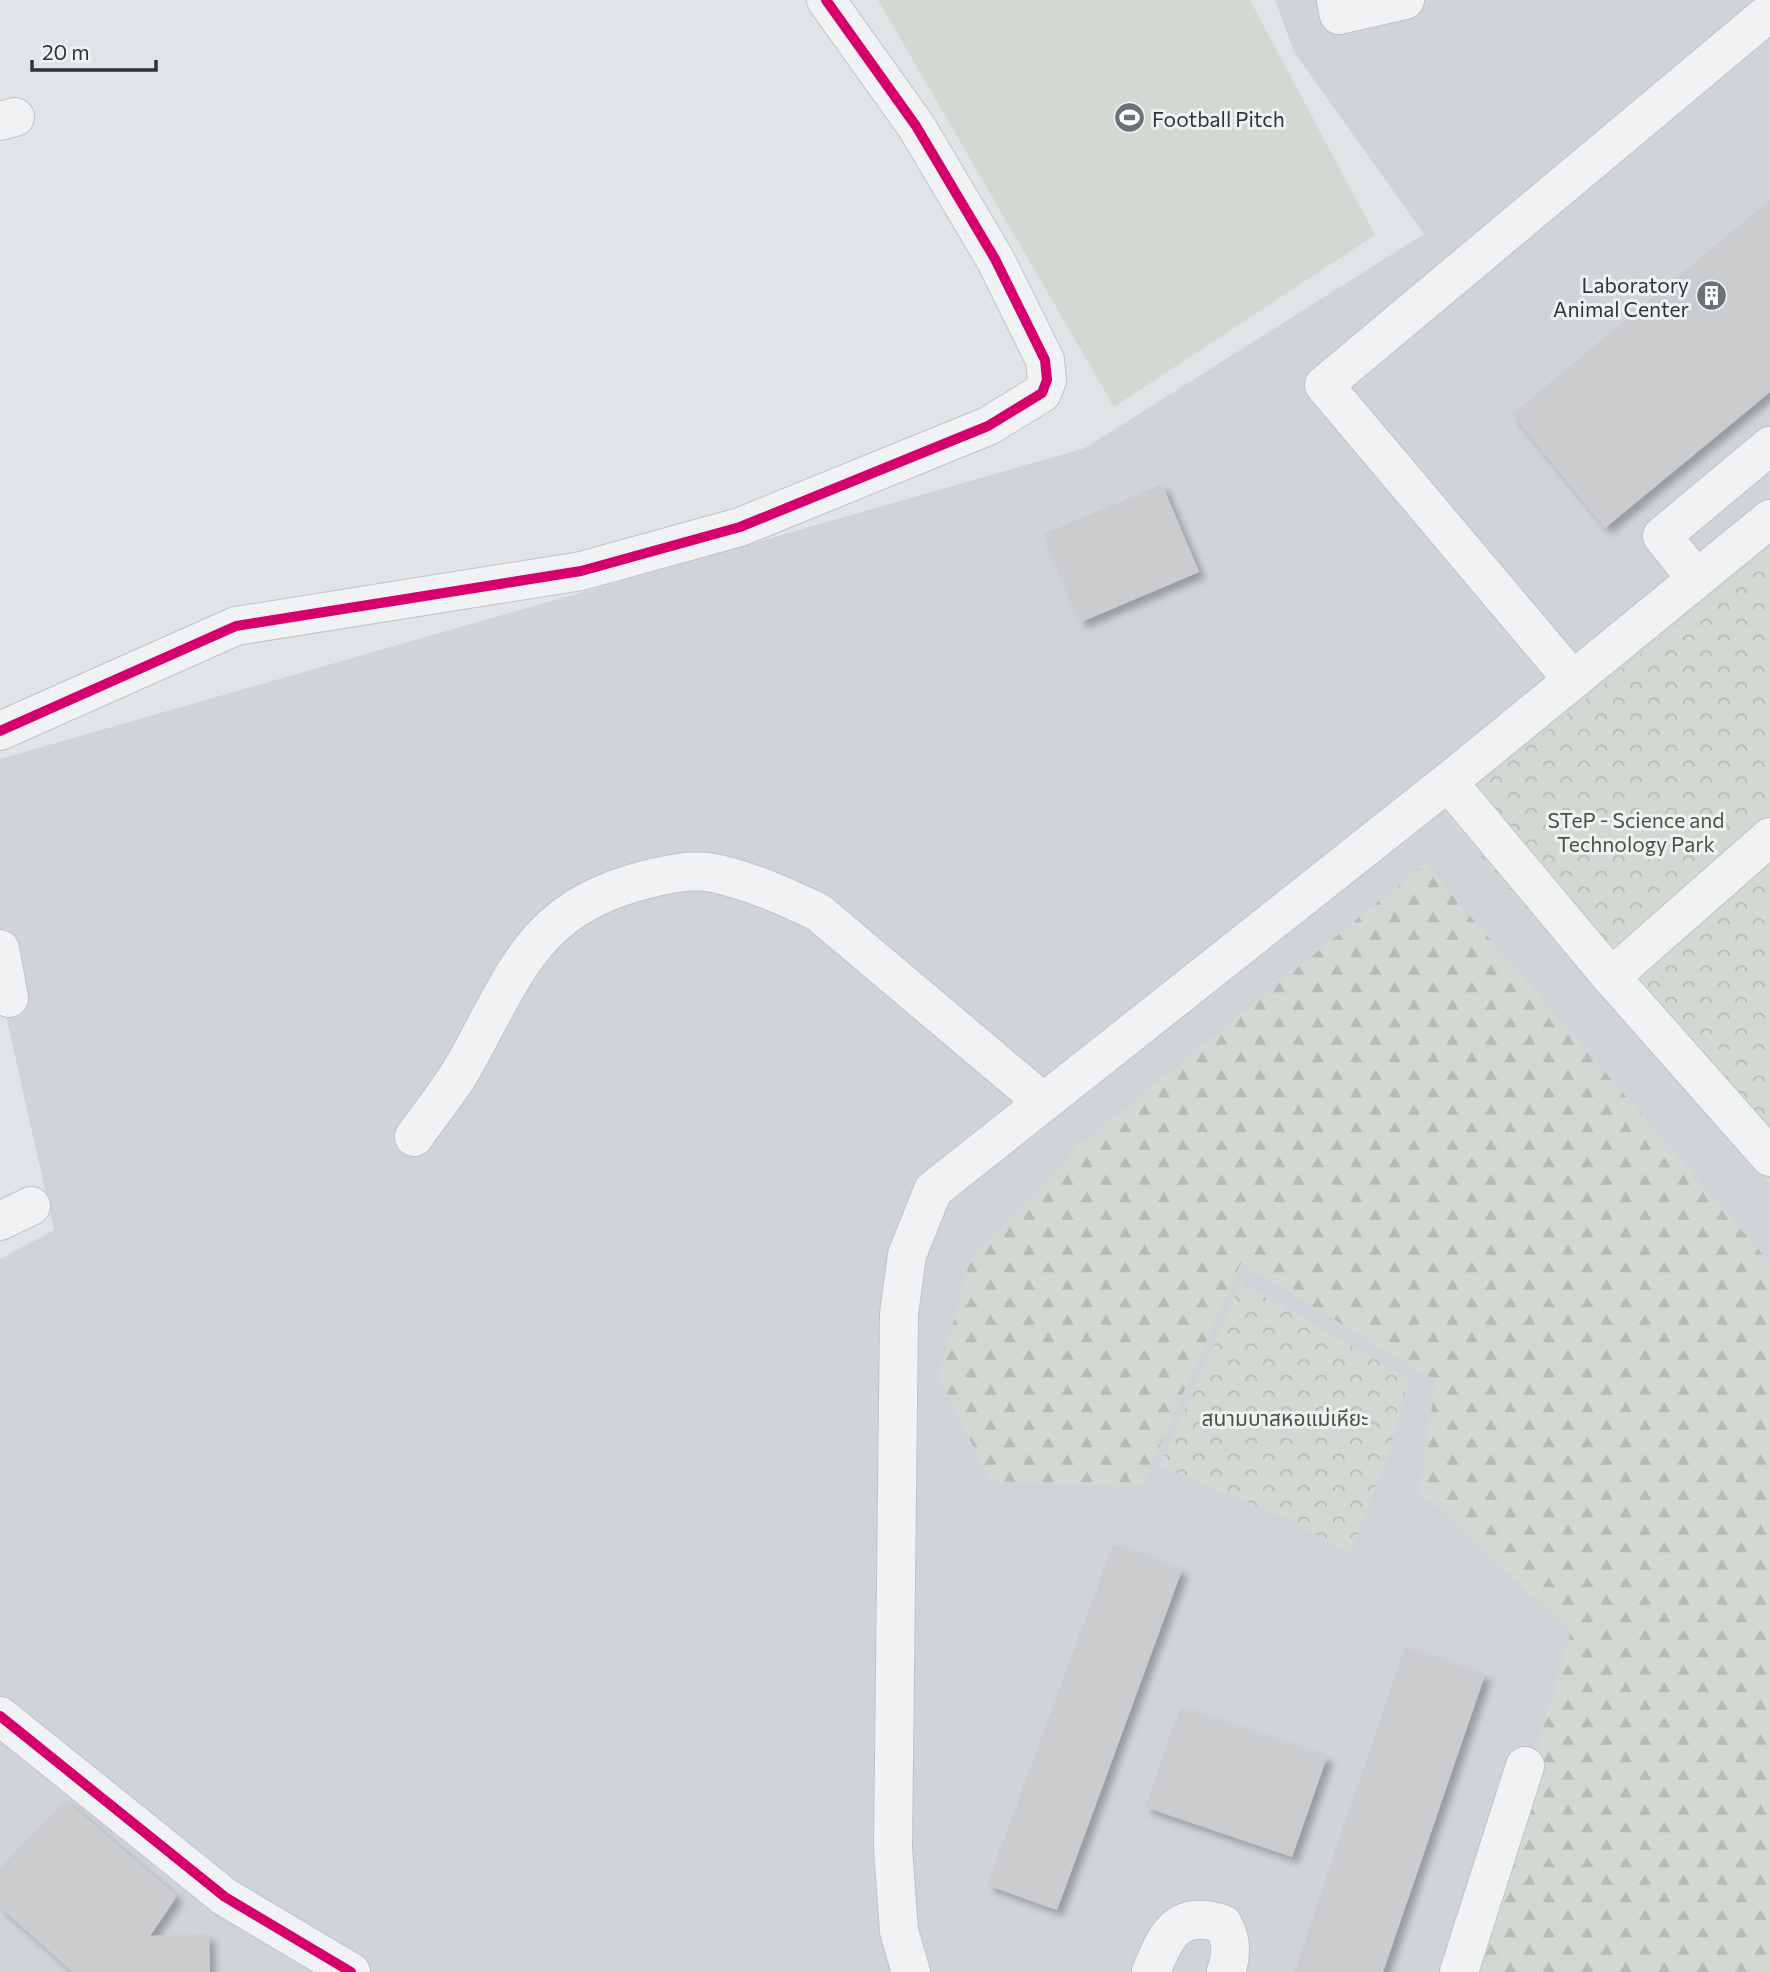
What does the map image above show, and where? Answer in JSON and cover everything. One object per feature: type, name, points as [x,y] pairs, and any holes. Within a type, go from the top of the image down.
[{"type":"street","points":[[0,731],[236,626],[581,571],[740,527],[988,426],[1042,393],[1047,380],[1045,360],[995,259],[916,127],[826,0]]},
{"type":"street","points":[[1336,0],[1339,15],[1405,0]]},
{"type":"street","points":[[1572,680],[1324,385],[1770,12]]},
{"type":"street","points":[[1696,578],[1662,537],[1770,446]]},
{"type":"street","points":[[911,1972],[899,1931],[893,1848],[899,1314],[906,1255],[933,1189],[1448,782],[1770,519]]},
{"type":"street","points":[[1448,782],[1611,977],[1770,1157]]},
{"type":"street","points":[[1611,977],[1770,837]]},
{"type":"street","points":[[414,1137],[470,1056],[505,985],[537,941],[577,906],[619,887],[673,872],[716,873],[775,892],[818,912],[1042,1101]]},
{"type":"street","points":[[0,949],[9,998]]},
{"type":"street","points":[[0,1716],[225,1897],[351,1972]]},
{"type":"street","points":[[1459,1972],[1525,1766]]},
{"type":"street","points":[[1151,1972],[1164,1940],[1175,1926],[1206,1919],[1223,1924],[1230,1937],[1230,1961],[1226,1972]]},
{"type":"shaded area","points":[[1275,0],[1770,0],[1770,1972],[0,1972],[0,1259],[54,1230],[0,989],[0,759],[1085,448],[1424,234],[1294,52]]},
{"type":"green space","name":"Football Pitch","points":[[878,0],[1250,0],[1375,235],[1114,407]]},
{"type":"green space","name":"STeP - Science and Technology Park","points":[[1770,548],[1770,1185],[1444,815]]},
{"type":"green space","points":[[1425,864],[1770,1263],[1770,1972],[1473,1972],[1571,1631],[1419,1491],[1436,1381],[1241,1263],[1142,1486],[990,1481],[939,1376],[970,1260],[1080,1145]]},
{"type":"green space","name":"สนามบาสหอแม่เหียะ","points":[[1241,1283],[1409,1379],[1388,1455],[1350,1553],[1283,1517],[1160,1466]]},
{"type":"building","name":"Laboratory Animal Center","points":[[1770,200],[1770,392],[1605,528],[1512,414]]},
{"type":"building","points":[[1162,484],[1199,572],[1081,622],[1044,534]]},
{"type":"building","points":[[1113,1544],[1182,1570],[1057,1910],[987,1885]]},
{"type":"building","points":[[1405,1647],[1485,1675],[1383,1972],[1294,1972]]},
{"type":"building","points":[[1180,1707],[1327,1757],[1292,1857],[1145,1807]]},
{"type":"building","points":[[65,1800],[177,1896],[150,1936],[209,1935],[210,1972],[73,1972],[0,1907],[0,1868]]},
{"type":"cycle path","points":[[0,731],[236,626],[581,571],[740,527],[988,426],[1042,393],[1047,380],[1045,360],[995,259],[916,126],[826,0]]},
{"type":"cycle path","points":[[0,1716],[225,1897],[351,1972]]},
{"type":"place","name":"Football Pitch","points":[[1129,118]]},
{"type":"place","name":"Laboratory Animal Center","points":[[1712,296]]}]
